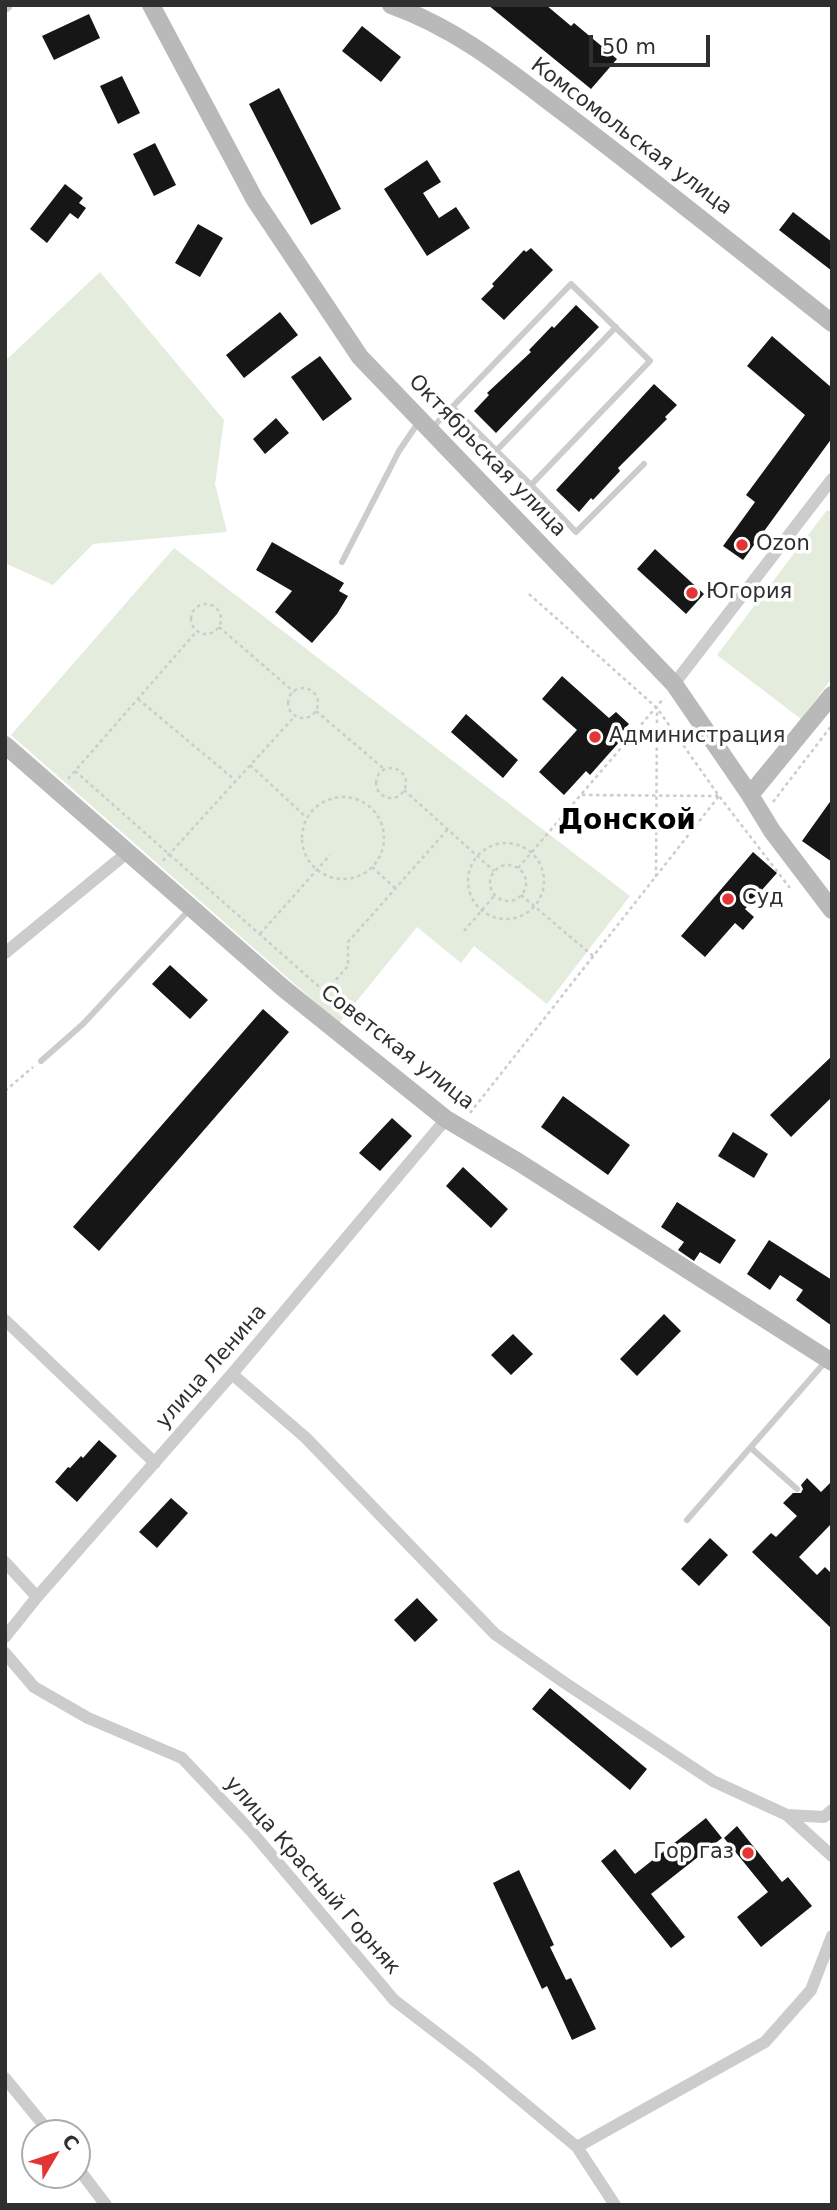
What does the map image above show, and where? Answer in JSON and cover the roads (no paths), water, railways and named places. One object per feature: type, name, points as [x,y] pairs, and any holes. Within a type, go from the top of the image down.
[{"type":"main road","name":"Октябрьская улица","points":[[151,5],[255,200],[360,357],[674,684],[772,831],[832,911]]},
{"type":"main road","name":"Комсомольская улица","points":[[391,5],[417,15],[469,42],[645,174],[832,323]]},
{"type":"main road","points":[[750,795],[832,695]]},
{"type":"main road","name":"Советская улица","points":[[5,745],[283,988],[453,1123],[830,1361]]},
{"type":"street","points":[[674,684],[832,479]]},
{"type":"street","points":[[5,953],[128,852]]},
{"type":"street","name":"улица Ленина","points":[[5,1637],[37,1597],[453,1123]]},
{"type":"street","points":[[5,1320],[155,1463]]},
{"type":"street","points":[[232,1374],[306,1438],[495,1634],[713,1780],[787,1815],[832,1856]]},
{"type":"street","points":[[5,1562],[37,1597]]},
{"type":"street","name":"улица Красный Горняк","points":[[5,1653],[34,1687],[88,1718],[182,1758],[253,1832],[394,2000],[476,2063],[577,2147],[615,2205]]},
{"type":"street","points":[[787,1815],[824,1817],[832,1810]]},
{"type":"street","points":[[577,2147],[765,2042],[811,1990],[832,1936]]},
{"type":"street","points":[[5,2078],[39,2119]]},
{"type":"street","points":[[91,2185],[106,2205]]},
{"type":"lane","points":[[342,562],[399,451],[426,425],[452,407],[571,284],[650,360],[530,485]]},
{"type":"lane","points":[[496,451],[616,327]]},
{"type":"lane","points":[[452,407],[576,533],[644,464]]},
{"type":"lane","points":[[41,1061],[83,1024],[191,908]]},
{"type":"lane","points":[[687,1520],[830,1361]]},
{"type":"lane","points":[[751,1448],[797,1489]]},
{"type":"place","name":"Ozon","points":[[742,545]]},
{"type":"place","name":"Югория","points":[[692,593]]},
{"type":"place","name":"Администрация","points":[[595,737]]},
{"type":"place","name":"Суд","points":[[728,899]]},
{"type":"place","name":"Гор газ","points":[[748,1853]]},
{"type":"district","name":"Донской","points":[[627,822]]}]
